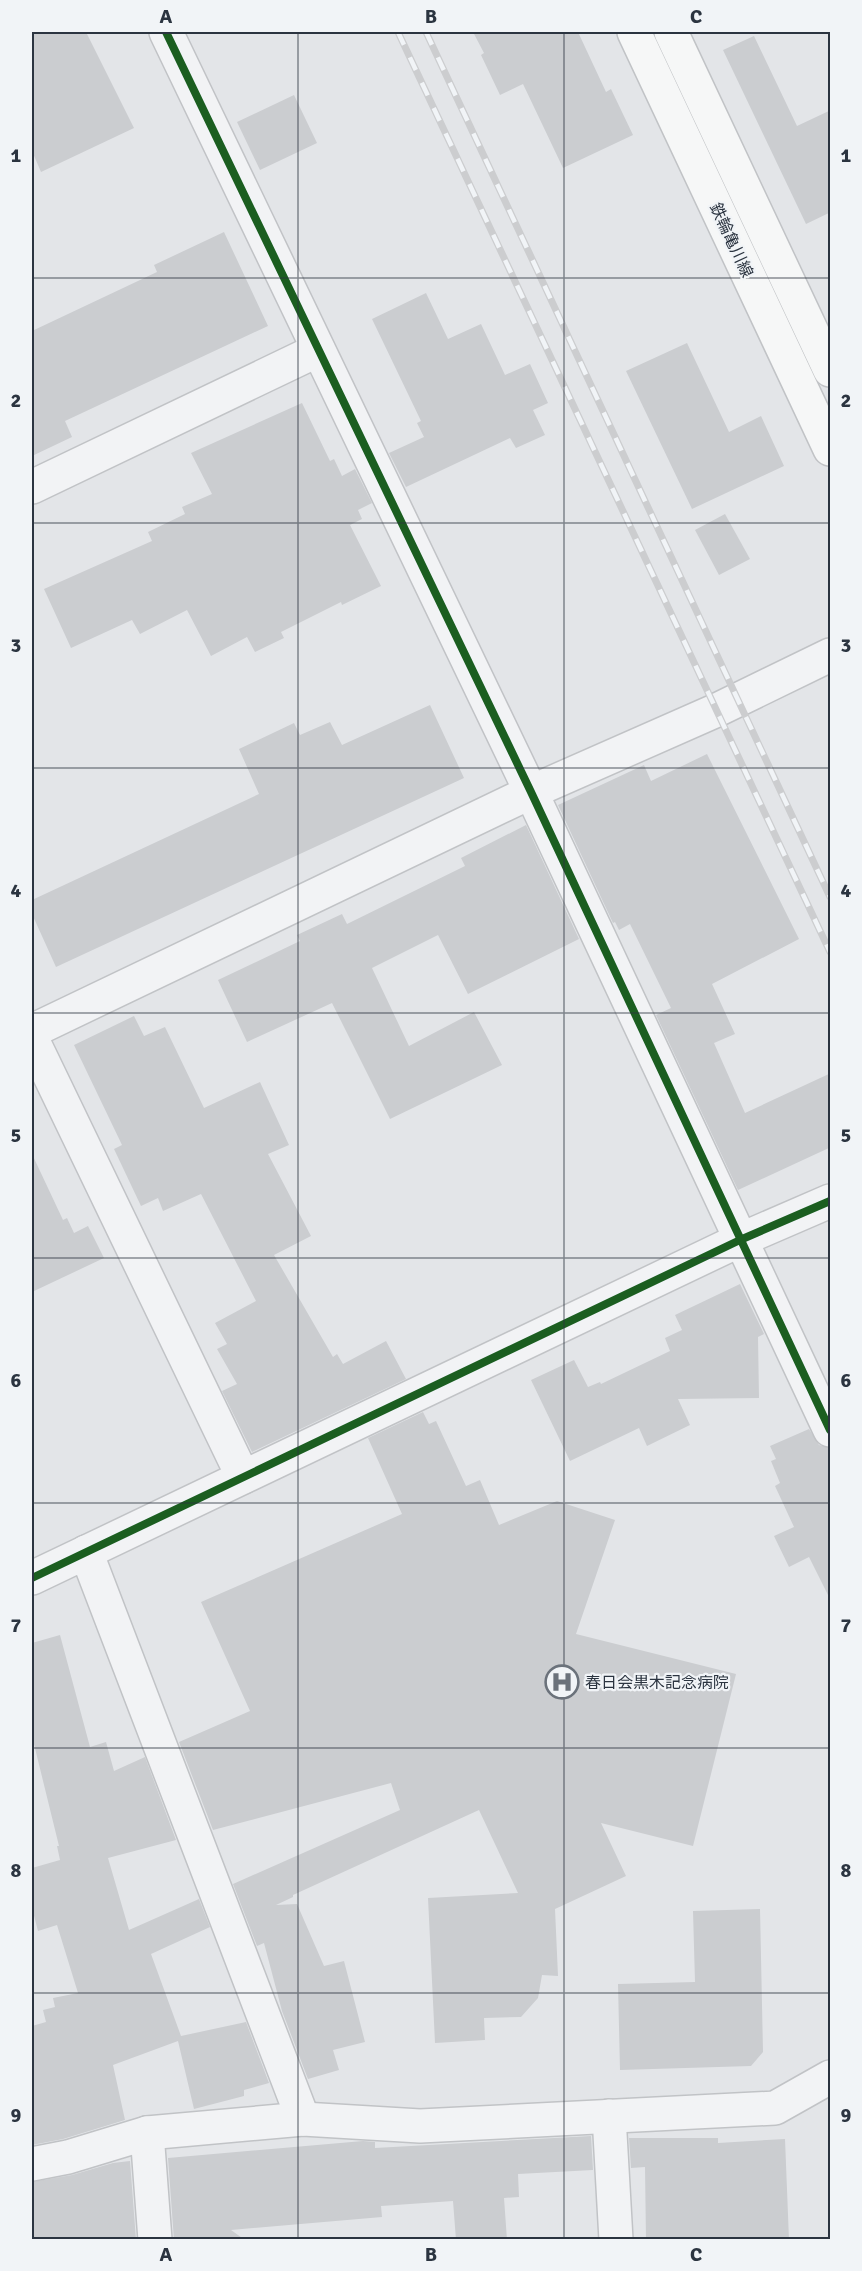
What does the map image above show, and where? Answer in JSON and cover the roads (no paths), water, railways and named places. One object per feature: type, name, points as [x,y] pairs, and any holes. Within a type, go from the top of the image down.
[{"type":"main road","name":"鉄輪亀川線","points":[[634,32],[831,449]]},
{"type":"main road","name":"鉄輪亀川線","points":[[671,32],[831,370]]},
{"type":"street","points":[[166,32],[531,792],[831,1430]]},
{"type":"street","points":[[32,488],[318,350]]},
{"type":"street","points":[[32,1031],[531,792],[717,711],[831,655]]},
{"type":"street","points":[[32,1039],[243,1477]]},
{"type":"street","points":[[32,1578],[740,1240],[831,1201]]},
{"type":"street","points":[[86,1552],[303,2120]]},
{"type":"street","points":[[32,2164],[68,2157],[147,2133],[303,2120],[420,2126],[775,2108],[831,2077]]},
{"type":"street","points":[[609,2116],[616,2240]]},
{"type":"street","points":[[147,2133],[155,2240]]},
{"type":"railway","points":[[398,32],[830,952]]},
{"type":"railway","points":[[426,32],[830,897]]},
{"type":"place","name":"春日会黒木記念病院","points":[[562,1682]]}]
